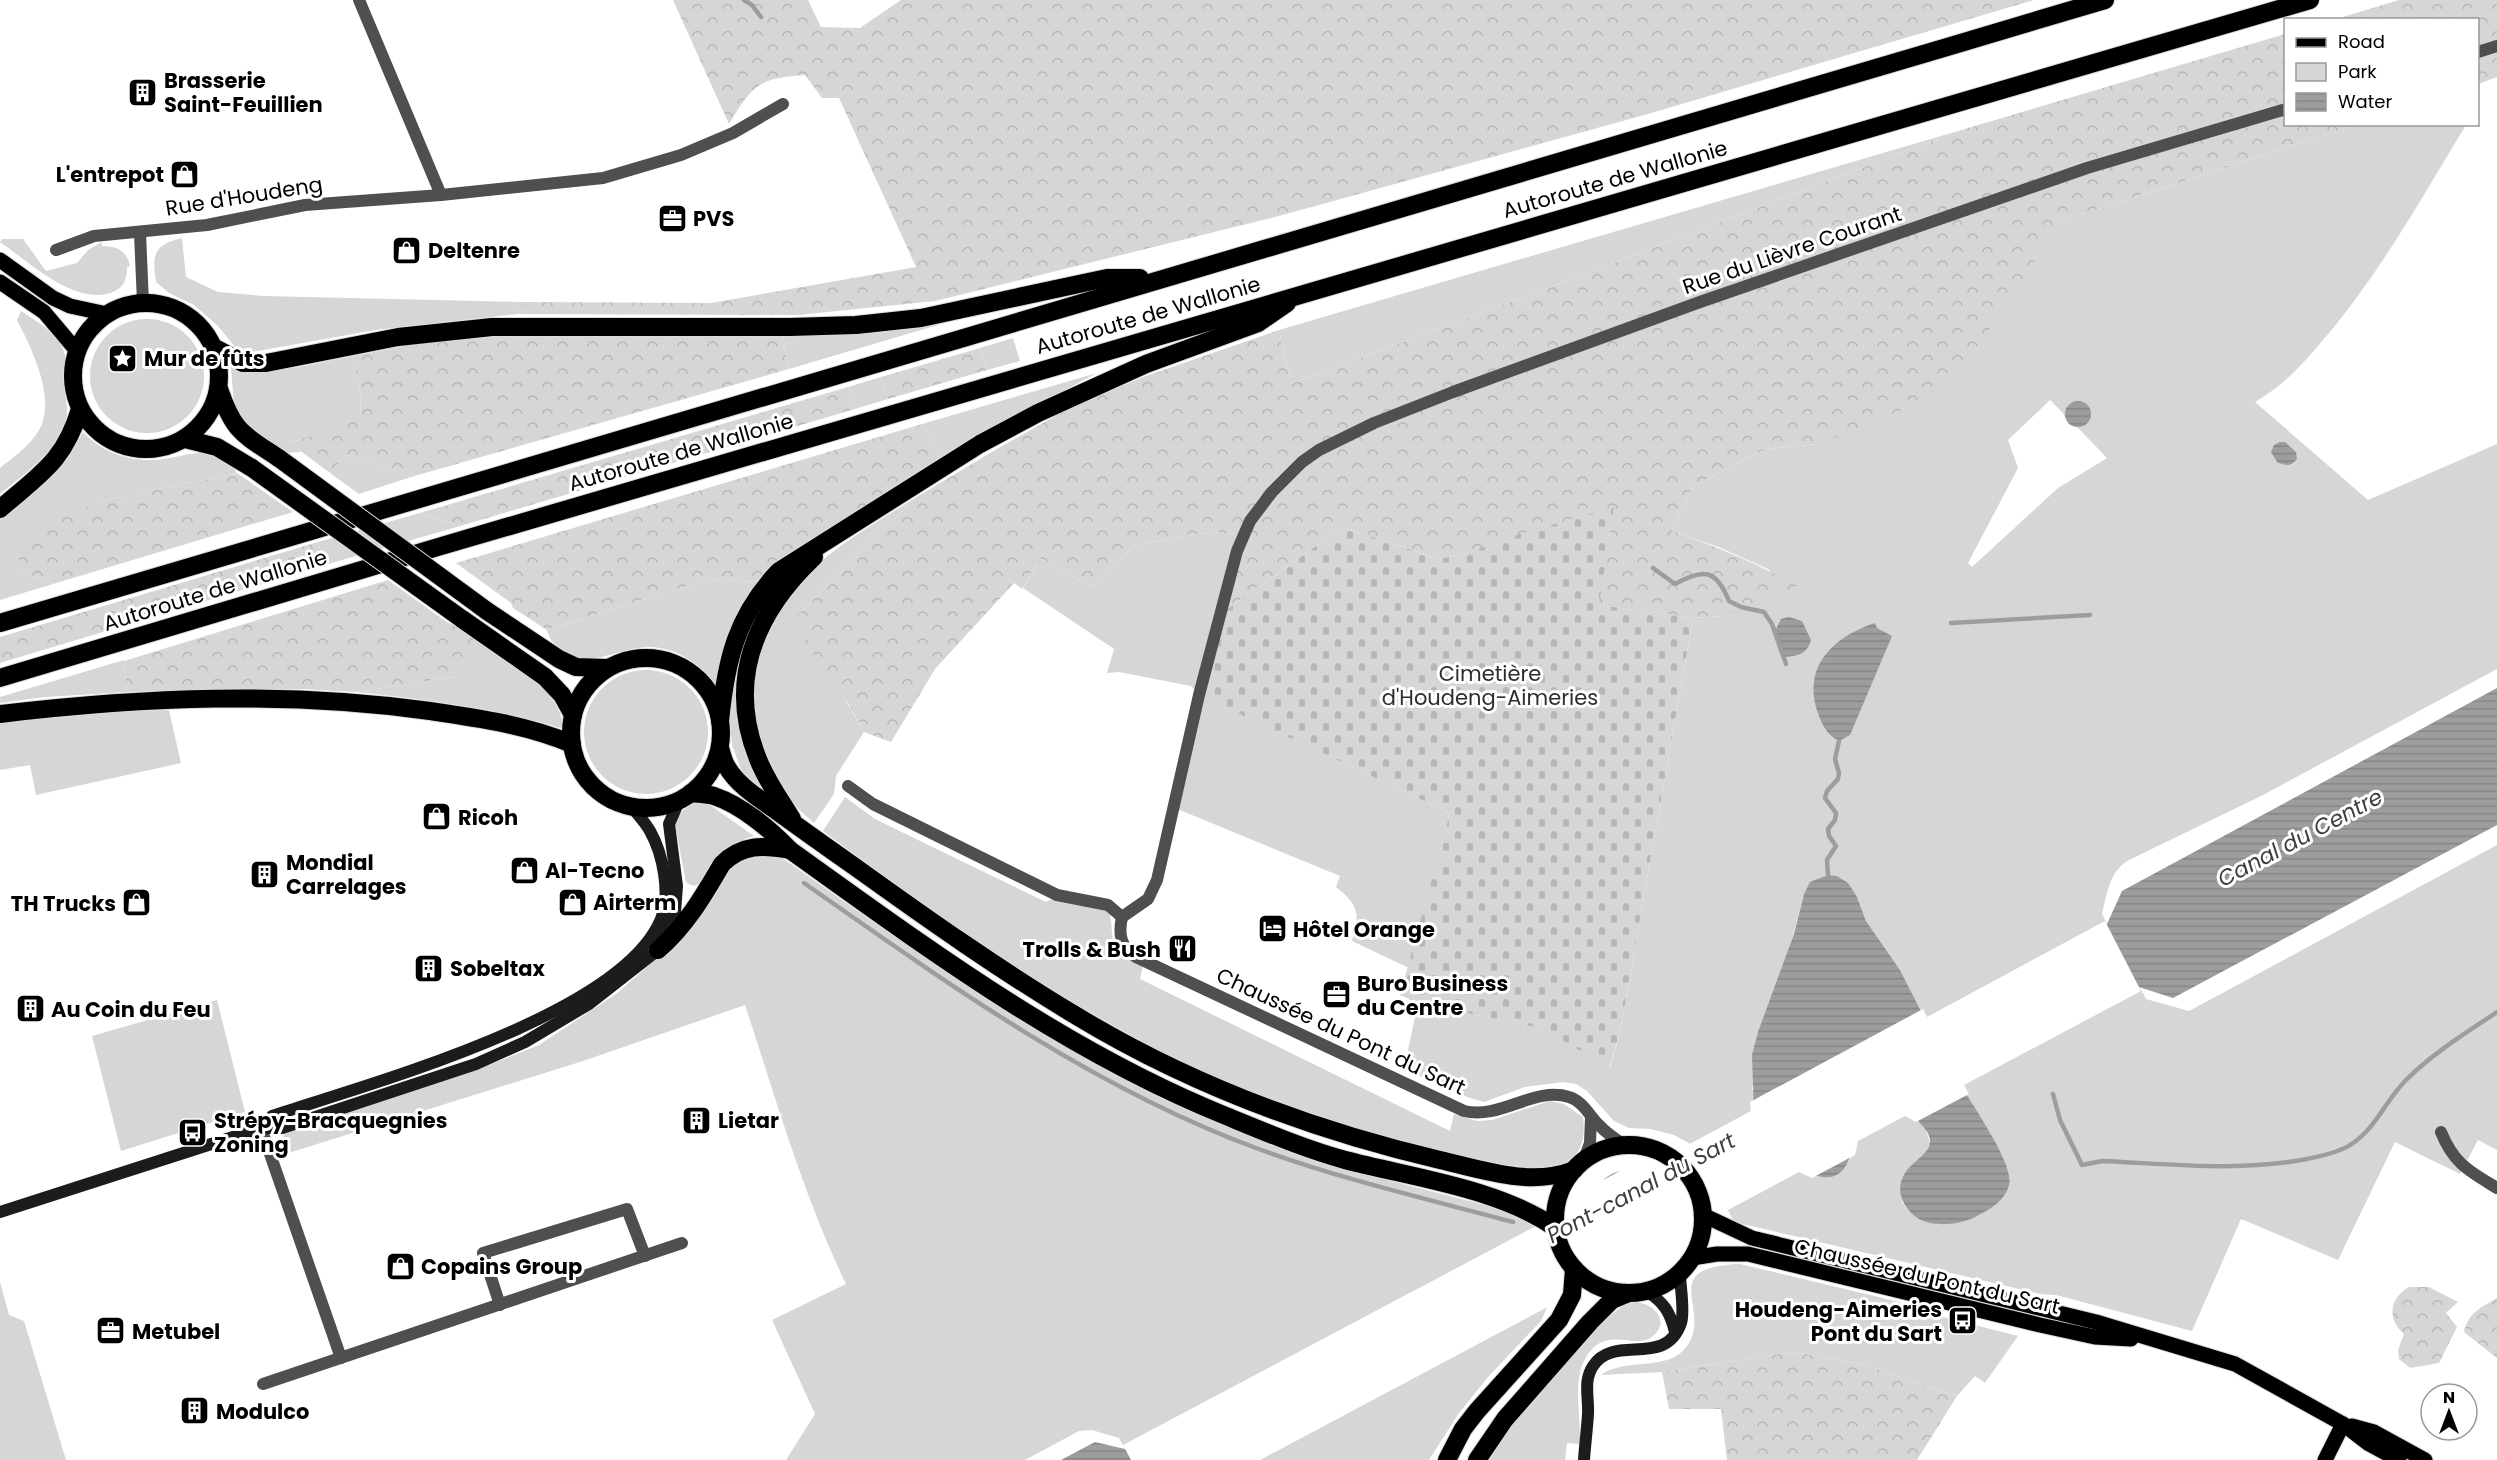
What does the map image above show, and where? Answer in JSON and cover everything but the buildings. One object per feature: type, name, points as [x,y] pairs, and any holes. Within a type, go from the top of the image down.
[{"type":"highway","name":"Autoroute de Wallonie","points":[[0,623],[416,497],[1441,198],[2105,0]]},
{"type":"highway","name":"Autoroute de Wallonie","points":[[0,678],[1299,294],[2310,0]]},
{"type":"highway","points":[[215,348],[243,363],[266,363],[398,337],[492,327],[856,325],[932,316],[1107,278],[1161,278]]},
{"type":"highway","points":[[1299,294],[1258,323],[1146,364],[1038,413],[980,444],[779,571],[761,590],[746,614],[728,658],[720,721],[720,748],[726,766],[737,780],[950,935],[1075,1016],[1141,1052],[1209,1084],[1278,1112],[1348,1135],[1493,1172],[1529,1178],[1557,1177],[1611,1148],[1626,1146],[1655,1150],[1679,1165],[1696,1188],[1703,1215],[1701,1237],[1692,1258],[1680,1273],[1659,1287],[1612,1300],[1505,1419],[1477,1460]]},
{"type":"highway","points":[[143,303],[161,304],[186,315],[206,333],[215,348],[220,368],[219,389],[207,419],[185,439],[161,448],[135,449],[118,444],[103,435],[90,423],[80,409],[73,380],[77,351],[94,324],[107,314],[124,306],[143,303]]},
{"type":"highway","points":[[219,389],[232,423],[243,434],[487,611],[559,659],[576,666],[608,668]]},
{"type":"highway","points":[[0,509],[58,458],[70,437],[80,409]]},
{"type":"highway","points":[[185,439],[217,447],[252,468],[545,677],[562,695],[573,715]]},
{"type":"highway","points":[[796,825],[767,778],[750,736],[746,693],[747,667],[754,643],[773,603],[787,584],[840,532]]},
{"type":"highway","points":[[720,721],[715,704],[706,688],[694,675],[678,665],[661,659],[643,658],[625,661],[608,668],[586,688],[573,715],[572,744],[580,768],[596,789],[612,800],[647,808],[685,797],[711,795],[728,801],[777,836],[790,850],[938,956],[1065,1037],[1122,1069],[1202,1107],[1270,1134],[1342,1159],[1507,1202],[1534,1214],[1556,1228]]},
{"type":"highway","points":[[0,714],[140,700],[290,698],[385,705],[465,716],[547,733],[572,744]]},
{"type":"highway","points":[[685,797],[709,774],[720,748]]},
{"type":"highway","points":[[658,950],[675,936],[722,864],[730,856],[742,849],[758,846],[790,850]]},
{"type":"highway","points":[[1578,1166],[1565,1182],[1559,1197],[1556,1228],[1565,1257],[1574,1269],[1594,1284],[1617,1292],[1638,1292]]},
{"type":"highway","points":[[1447,1460],[1463,1430],[1477,1411],[1559,1320],[1572,1295],[1574,1269]]},
{"type":"main road","points":[[0,260],[53,298],[70,306],[107,314]]},
{"type":"main road","points":[[0,282],[44,312],[77,351]]},
{"type":"main road","points":[[261,1128],[282,1128],[476,1064],[525,1042],[589,1004],[658,950],[675,912],[677,886],[669,824],[685,797]]},
{"type":"main road","points":[[0,1212],[466,1059],[478,1047],[563,1006],[628,963],[652,936],[662,917],[664,897],[658,848],[649,829],[631,806]]},
{"type":"main road","name":"Chaussée du Pont du Sart","points":[[1703,1215],[1752,1238],[2096,1322],[2235,1364],[2343,1424],[2369,1444],[2399,1460]]},
{"type":"main road","name":"Chaussée du Pont du Sart","points":[[1692,1258],[1718,1254],[1748,1254],[2095,1337],[2152,1340]]},
{"type":"main road","points":[[1584,1460],[1588,1412],[1586,1379],[1594,1364],[1603,1356],[1615,1351],[1661,1347],[1672,1339],[1681,1324],[1683,1314],[1680,1273]]},
{"type":"main road","points":[[1638,1292],[1664,1304],[1675,1332]]},
{"type":"main road","points":[[2325,1460],[2343,1424]]},
{"type":"main road","name":"Chaussée du Pont du Sart","points":[[2343,1424],[2374,1432],[2425,1460]]},
{"type":"main road","points":[[1439,1460],[1463,1430]]},
{"type":"street","points":[[359,0],[441,195]]},
{"type":"street","points":[[2479,52],[2497,46]]},
{"type":"street","name":"Rue d'Houdeng","points":[[56,250],[94,236],[222,223],[305,205],[580,182],[625,173],[681,155],[733,133],[783,104]]},
{"type":"street","name":"Rue du Lièvre Courant","points":[[1122,917],[1148,899],[1157,880],[1226,588],[1243,534],[1250,521],[1280,483],[1318,450],[1374,423],[1443,396],[1700,302],[2087,168],[2284,110]]},
{"type":"street","points":[[140,233],[143,303]]},
{"type":"street","points":[[848,786],[873,804],[1038,886],[1066,897],[1108,904],[1122,917]]},
{"type":"street","name":"Chaussée du Pont du Sart","points":[[1122,917],[1120,928],[1123,945],[1129,952],[1147,963],[1464,1111],[1477,1114],[1494,1112],[1547,1095],[1556,1095],[1575,1100],[1601,1128],[1626,1146]]},
{"type":"street","points":[[1578,1166],[1590,1143],[1591,1117]]},
{"type":"street","points":[[261,1128],[340,1358]]},
{"type":"street","points":[[2441,1132],[2448,1149],[2463,1168],[2497,1188]]},
{"type":"street","points":[[500,1305],[483,1253],[627,1209],[645,1256]]},
{"type":"street","points":[[263,1384],[682,1243]]},
{"type":"green space","points":[[673,0],[808,0],[821,27],[860,28],[901,0],[2034,0],[1648,114],[1279,216],[935,301],[798,315],[517,314],[523,302],[711,303],[916,267],[839,98],[822,98],[805,75],[777,78],[758,86],[751,92],[729,124]]},
{"type":"green space","points":[[2399,0],[2497,0],[2497,77],[2479,84],[2479,18],[2340,18]]},
{"type":"green space","points":[[2284,34],[2284,126],[2353,126],[2061,221],[1979,345],[1908,408],[1819,444],[1765,449],[1692,487],[1672,531],[1736,556],[1797,586],[1721,616],[1693,618],[1598,605],[1614,507],[1470,552],[1439,559],[1343,527],[1219,615],[1242,534],[1210,532],[1135,545],[1091,587],[1040,558],[1022,589],[1014,583],[935,669],[891,742],[864,732],[848,703],[807,646],[797,616],[915,498],[1068,409],[1143,377],[1279,330],[1291,384],[1958,131]]},
{"type":"green space","points":[[2353,126],[2465,126],[2403,228],[2353,303],[2298,368],[2255,402],[2368,500],[2497,444],[2497,669],[2263,795],[2127,861],[2112,878],[2102,914],[2146,999],[2189,1011],[2497,845],[2497,1150],[2478,1140],[2460,1174],[2395,1142],[2338,1260],[2241,1219],[2192,1331],[2056,1295],[2040,1294],[1734,1222],[1696,1147],[1674,1135],[1651,1129],[1629,1128],[1614,1121],[1587,1091],[1576,1084],[1563,1082],[1525,1087],[1484,1102],[1467,1097],[1404,1069],[1418,1003],[1545,1029],[1610,1067],[1620,1033],[1693,618],[1721,616],[1770,570],[1721,548],[1672,531],[1692,487],[1765,449],[1819,444],[2032,263],[2061,221]],"holes":[[[2050,400],[2063,413],[2068,424],[2078,428],[2107,458],[2058,488],[1972,567],[1968,563],[2018,468],[2008,440]],[[1804,894],[1857,897],[1866,921],[1900,970],[1949,1067],[1991,1134],[1932,1223],[1915,1216],[1902,1202],[1917,1160],[1925,1154],[1930,1144],[1925,1128],[1916,1118],[1887,1107],[1860,1119],[1850,1160],[1752,1089]]]},
{"type":"green space","points":[[1958,131],[1566,281],[1291,384],[1279,330]]},
{"type":"green space","points":[[182,238],[186,277],[218,292],[264,296],[523,302],[517,314],[375,330],[253,352],[235,347],[218,326],[194,305],[169,293],[156,282],[154,265],[157,252],[165,244]]},
{"type":"green space","points":[[2,239],[23,239],[46,271],[77,263],[88,250],[102,242],[102,246],[117,248],[124,253],[130,266],[127,267],[125,281],[120,288],[107,294],[93,295],[79,292],[51,278],[0,242]]},
{"type":"green space","points":[[21,311],[54,335],[63,348],[65,359],[63,379],[67,411],[60,435],[52,447],[32,468],[0,494],[0,468],[25,448],[36,435],[43,421],[45,409],[45,396],[39,369],[17,320]]},
{"type":"green space","points":[[947,318],[948,322],[789,369],[783,336]]},
{"type":"green space","points":[[147,319],[169,323],[179,328],[195,344],[200,354],[204,376],[200,398],[195,408],[179,424],[169,429],[147,433],[125,429],[115,424],[99,408],[94,398],[90,376],[94,354],[99,344],[115,328],[125,323]]},
{"type":"green space","points":[[504,334],[783,336],[789,369],[411,477],[346,455],[330,473],[290,443],[344,426],[360,416],[361,397],[353,356],[420,343]]},
{"type":"green space","points":[[1013,338],[1020,361],[987,370],[980,348]]},
{"type":"green space","points":[[980,348],[987,370],[888,399],[881,377]]},
{"type":"green space","points":[[353,356],[361,397],[360,416],[347,427],[291,442],[301,452],[284,453],[248,427],[234,405],[231,367],[246,370],[277,370]]},
{"type":"green space","points":[[1097,373],[978,436],[942,458],[922,424]]},
{"type":"green space","points":[[881,377],[888,399],[855,409],[848,387]]},
{"type":"green space","points":[[848,387],[855,409],[460,526],[420,513]]},
{"type":"green space","points":[[922,424],[942,458],[758,582],[709,579],[547,630],[513,608],[511,603],[456,563]]},
{"type":"green space","points":[[83,432],[105,449],[122,456],[150,460],[207,453],[227,462],[237,473],[100,501],[19,570],[53,584],[0,600],[0,518],[57,469]]},
{"type":"green space","points":[[346,455],[411,477],[359,494],[330,473]]},
{"type":"green space","points":[[237,473],[293,512],[53,584],[19,570],[19,552],[46,525],[100,501]]},
{"type":"green space","points":[[915,498],[797,616],[864,732],[836,776],[834,794],[814,823],[796,807],[779,784],[760,740],[754,714],[753,688],[764,637],[791,591],[810,571],[847,541]]},
{"type":"green space","name":"Cimetière d'Houdeng-Aimeries","points":[[1614,507],[1599,605],[1693,618],[1620,1033],[1609,1068],[1544,1029],[1418,1003],[1400,995],[1450,813],[1199,695],[1219,615],[1343,527],[1439,559],[1470,552],[1523,533]]},
{"type":"green space","points":[[420,513],[460,526],[325,565],[318,542]]},
{"type":"green space","points":[[1210,532],[1243,534],[1200,695],[1450,813],[1409,968],[1352,941],[1356,911],[1344,893],[1336,887],[1340,876],[1175,808],[1199,695],[1191,686],[1119,672],[1107,673],[1114,649],[1023,588],[1040,558],[1091,587],[1135,545]]},
{"type":"green space","points":[[318,542],[325,565],[0,663],[0,637]]},
{"type":"green space","points":[[709,579],[758,582],[718,688],[697,665],[670,650],[638,648],[595,658],[584,658],[563,651],[548,634],[547,630]]},
{"type":"green space","points":[[388,580],[448,623],[458,625],[473,636],[474,662],[459,676],[356,692],[301,689],[127,692],[124,661]]},
{"type":"green space","points":[[749,623],[755,625],[742,679],[767,789],[763,790],[742,772],[732,745],[730,685]]},
{"type":"green space","points":[[473,636],[515,664],[542,687],[560,713],[564,729],[461,706],[356,692],[459,676]]},
{"type":"green space","points":[[124,660],[127,692],[45,697],[0,703],[0,697]]},
{"type":"green space","points":[[646,670],[670,675],[681,680],[690,688],[698,697],[703,708],[708,732],[703,756],[698,767],[690,776],[681,784],[670,789],[646,794],[622,789],[611,784],[602,776],[594,767],[589,756],[584,732],[589,708],[594,697],[602,688],[611,680],[622,675]]},
{"type":"green space","points":[[169,710],[181,763],[36,795],[30,765],[0,770],[0,723],[64,712]]},
{"type":"green space","points":[[845,797],[875,819],[1046,902],[1054,898],[1105,907],[1110,917],[1112,937],[1116,947],[1125,956],[1143,966],[1140,979],[1450,1131],[1454,1114],[1477,1121],[1492,1120],[1550,1101],[1564,1104],[1583,1117],[1583,1139],[1577,1154],[1566,1163],[1534,1168],[1497,1164],[1435,1150],[1303,1112],[1260,1096],[1177,1059],[1095,1015],[1015,966],[898,887],[823,831]]},
{"type":"green space","points":[[693,803],[710,805],[754,836],[727,848],[710,865],[700,883],[691,885],[686,882],[675,825],[681,812]]},
{"type":"green space","points":[[775,853],[892,935],[1024,1021],[1165,1100],[1240,1132],[1348,1170],[1524,1215],[1548,1236],[1562,1273],[1541,1321],[1488,1377],[1459,1413],[1429,1460],[1131,1460],[1119,1438],[1092,1430],[1079,1431],[1025,1460],[786,1460],[815,1414],[772,1320],[846,1284],[803,1181],[745,1005],[583,1061],[282,1155],[284,1131],[477,1070],[539,1045],[616,994],[679,939],[736,859]]},
{"type":"green space","points":[[217,1000],[245,1112],[121,1151],[92,1036]]},
{"type":"green space","points":[[1740,1264],[1920,1307],[1927,1313],[2018,1336],[1985,1383],[1975,1376],[1957,1396],[1862,1364],[1794,1352],[1662,1372],[1601,1375],[1623,1366],[1660,1362],[1681,1352],[1689,1343],[1694,1329],[1691,1291],[1693,1281],[1700,1273],[1715,1267]]},
{"type":"green space","points":[[0,1282],[9,1315],[24,1321],[66,1460],[0,1460]]},
{"type":"green space","points":[[2409,1287],[2429,1287],[2458,1302],[2446,1313],[2457,1327],[2439,1363],[2410,1368],[2399,1359],[2398,1350],[2404,1334],[2395,1322],[2393,1309],[2397,1297]]},
{"type":"green space","points":[[2497,1298],[2497,1358],[2464,1332],[2472,1315]]},
{"type":"green space","points":[[1643,1303],[1654,1310],[1660,1319],[1660,1325],[1653,1336],[1646,1340],[1610,1340],[1601,1342],[1592,1349],[1584,1361],[1579,1379],[1580,1444],[1567,1443],[1565,1460],[1488,1460],[1512,1425],[1598,1325],[1624,1305]]},
{"type":"green space","points":[[1794,1352],[1862,1364],[1957,1396],[1917,1460],[1727,1460],[1721,1409],[1669,1409],[1662,1372]]},
{"type":"water","points":[[2078,401],[2087,405],[2091,414],[2087,423],[2078,427],[2069,423],[2065,414],[2069,405]]},
{"type":"water","points":[[2285,442],[2296,452],[2297,459],[2290,465],[2277,462],[2271,452],[2274,445]]},
{"type":"water","points":[[1789,617],[1802,621],[1811,640],[1801,653],[1784,657],[1775,631],[1781,619]]},
{"type":"water","points":[[1875,623],[1877,628],[1892,636],[1850,735],[1839,741],[1831,736],[1821,722],[1814,696],[1814,681],[1818,668],[1834,645],[1846,636]]},
{"type":"water","name":"Canal du Centre","points":[[2497,688],[2497,825],[2173,998],[2139,987],[1960,1084],[1999,1149],[2009,1176],[2009,1185],[2004,1196],[1995,1205],[1973,1218],[1946,1224],[1925,1222],[1913,1215],[1905,1205],[1900,1192],[1902,1179],[1930,1143],[1929,1136],[1920,1123],[1914,1117],[1904,1113],[1855,1139],[1848,1161],[1838,1174],[1822,1177],[1799,1169],[1254,1460],[1061,1460],[1095,1442],[1125,1449],[1587,1202],[1598,1185],[1610,1175],[1625,1170],[1645,1169],[1754,1113],[1752,1055],[1758,1032],[1794,934],[1804,894],[1810,882],[1828,875],[1837,876],[1848,883],[1857,897],[1866,921],[1900,970],[1926,1021],[2107,924],[2122,891]]},
{"type":"pier","name":"Pont-canal du Sart","points":[[2105,921],[2141,991],[1964,1085],[1969,1094],[1916,1122],[1905,1116],[1858,1141],[1855,1155],[1812,1178],[1799,1172],[1683,1234],[1672,1253],[1641,1269],[1621,1268],[1260,1460],[1131,1460],[1123,1445],[1585,1200],[1592,1186],[1631,1165],[1647,1167],[1751,1111],[1750,1102],[1923,1009],[1927,1017]]},
{"type":"waterway","points":[[744,0],[752,5],[761,17]]},
{"type":"waterway","points":[[1653,568],[1675,584],[1694,575],[1708,574],[1719,583],[1729,601],[1741,607],[1764,612],[1772,624],[1786,664]]},
{"type":"waterway","points":[[1951,623],[2090,615]]},
{"type":"waterway","points":[[1828,875],[1827,860],[1836,846],[1829,836],[1828,829],[1835,820],[1836,813],[1825,798],[1827,791],[1838,779],[1839,773],[1835,759],[1839,741]]},
{"type":"waterway","points":[[804,883],[966,995],[1078,1064],[1136,1095],[1195,1123],[1288,1159],[1384,1188],[1513,1222]]},
{"type":"waterway","points":[[2053,1094],[2060,1120],[2082,1165],[2102,1161],[2230,1166],[2307,1159],[2329,1154],[2350,1145],[2367,1131],[2399,1088],[2416,1070],[2497,1012]]},
{"type":"place","name":"Brasserie Saint-Feuillien","points":[[143,92]]},
{"type":"place","name":"L'entrepot","points":[[185,174]]},
{"type":"place","name":"PVS","points":[[672,218]]},
{"type":"place","name":"Deltenre","points":[[407,250]]},
{"type":"place","name":"Mur de fûts","points":[[123,358]]},
{"type":"place","name":"Ricoh","points":[[437,817]]},
{"type":"place","name":"Al-Tecno","points":[[524,870]]},
{"type":"place","name":"Mondial Carrelages","points":[[265,874]]},
{"type":"place","name":"Airterm","points":[[572,902]]},
{"type":"place","name":"TH Trucks","points":[[137,903]]},
{"type":"place","name":"Hôtel Orange","points":[[1272,929]]},
{"type":"place","name":"Trolls & Bush","points":[[1182,949]]},
{"type":"place","name":"Sobeltax","points":[[429,968]]},
{"type":"place","name":"Buro Business du Centre","points":[[1336,995]]},
{"type":"place","name":"Au Coin du Feu","points":[[30,1009]]},
{"type":"place","name":"Lietar","points":[[697,1120]]},
{"type":"place","name":"Strépy-Bracquegnies Zoning","points":[[193,1132]]},
{"type":"place","name":"Copains Group","points":[[400,1266]]},
{"type":"place","name":"Houdeng-Aimeries Pont du Sart","points":[[1963,1321]]},
{"type":"place","name":"Metubel","points":[[111,1331]]},
{"type":"place","name":"Modulco","points":[[195,1411]]}]
